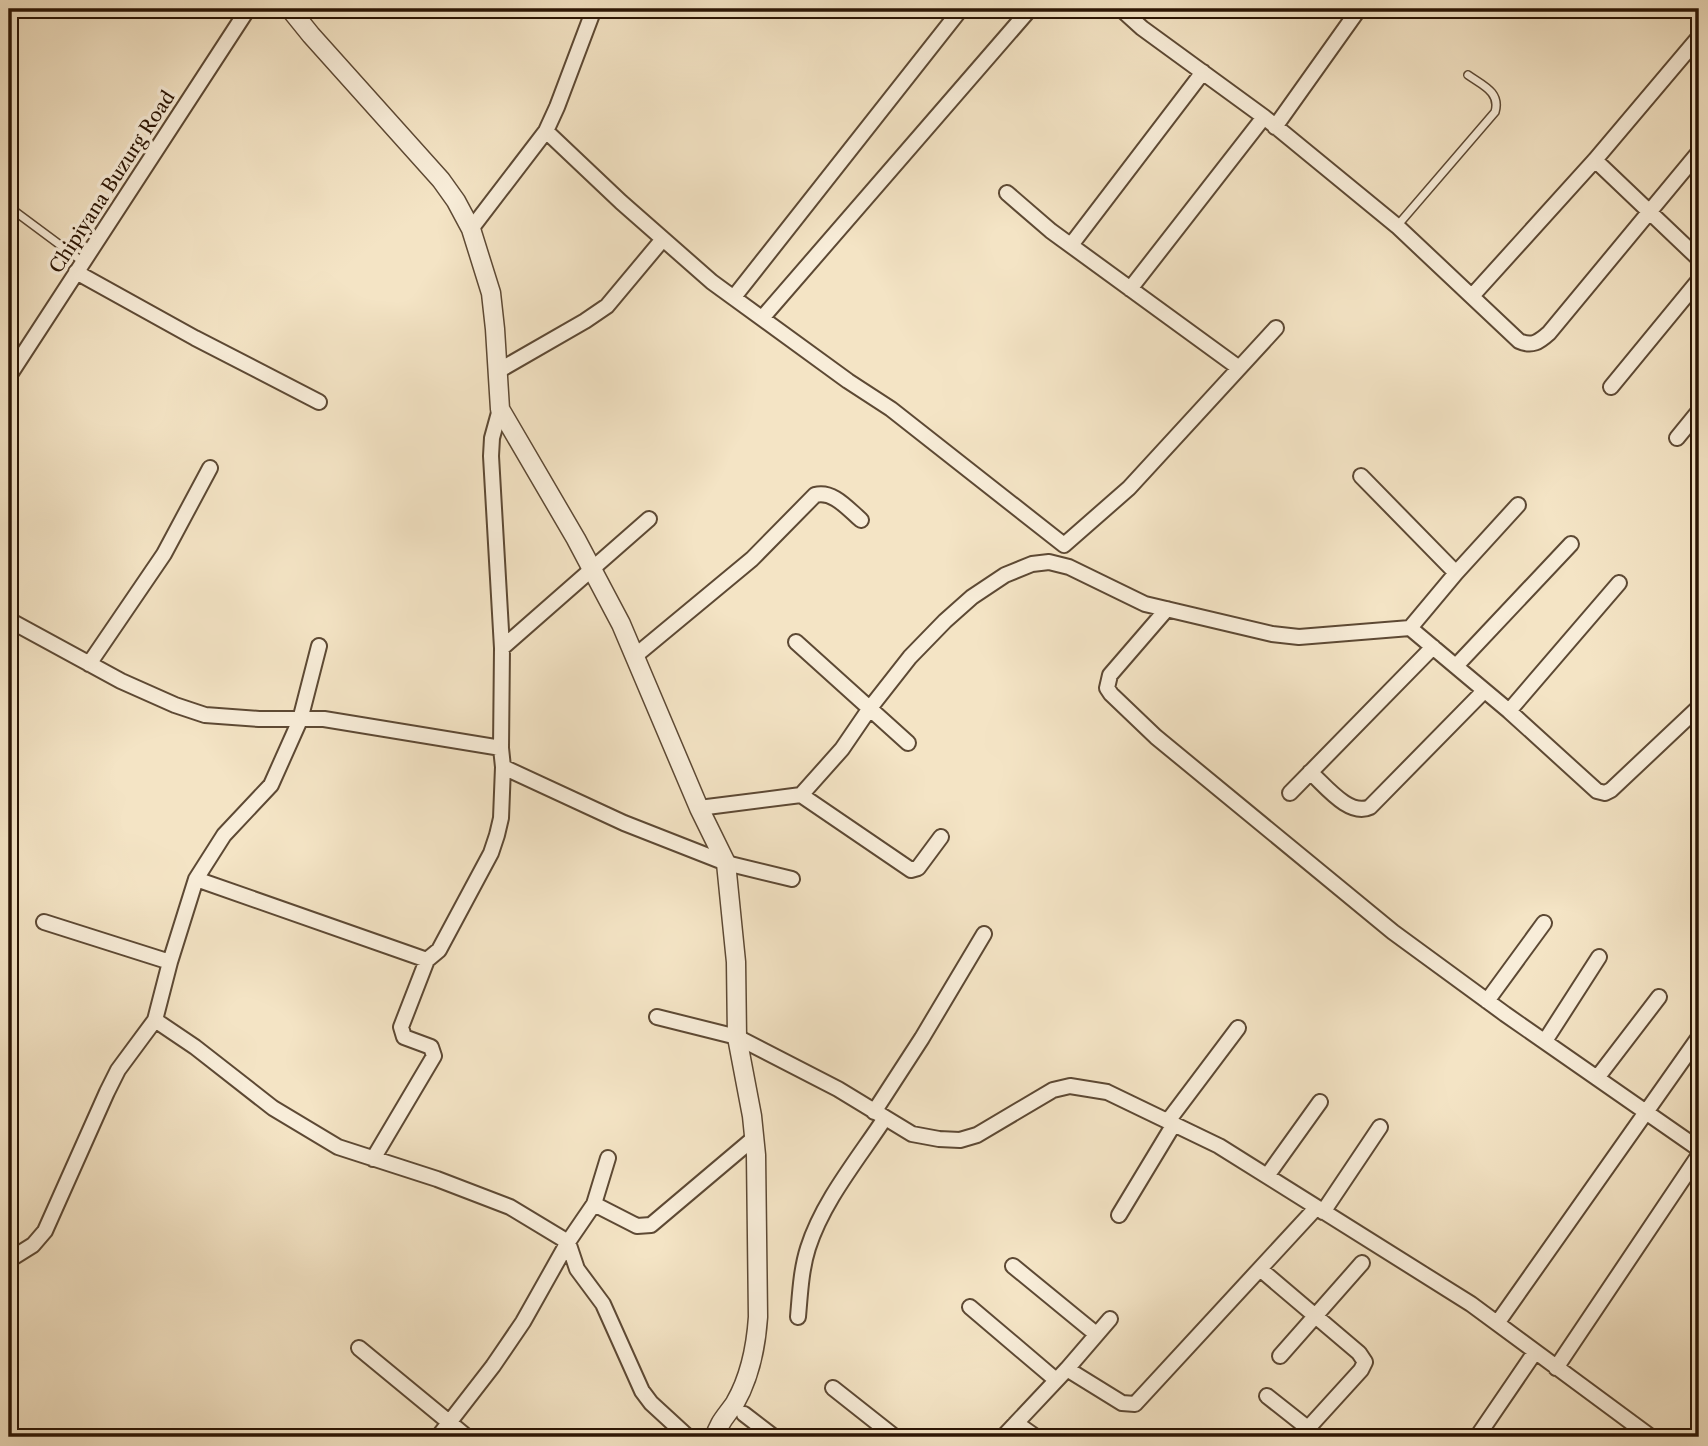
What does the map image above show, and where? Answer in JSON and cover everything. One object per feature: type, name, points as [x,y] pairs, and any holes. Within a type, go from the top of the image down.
[{"type":"street","name":"Chipiyana Buzurg Road","points":[[9,376],[248,9]]},
{"type":"street","points":[[290,9],[440,180],[471,229],[491,293],[498,371],[500,409],[492,438],[491,456],[502,648],[501,818],[491,853],[439,950],[427,960],[401,1027],[404,1037],[431,1047],[434,1056],[373,1159]]},
{"type":"street","points":[[471,229],[546,131],[594,9]]},
{"type":"street","points":[[734,297],[961,9]]},
{"type":"street","points":[[763,317],[1030,9]]},
{"type":"street","points":[[1121,9],[1142,28],[1269,122],[1397,226],[1519,341],[1526,344],[1540,341],[1549,333],[1699,152]]},
{"type":"street","points":[[1130,289],[1359,9]]},
{"type":"street","points":[[1472,296],[1595,160],[1699,37]]},
{"type":"street","points":[[1071,245],[1203,72]]},
{"type":"street","points":[[546,131],[712,282],[891,409],[1064,545]]},
{"type":"street","points":[[1595,160],[1699,259]]},
{"type":"street","points":[[1007,193],[1043,225],[1239,368]]},
{"type":"street","points":[[498,371],[586,321],[607,306],[663,239]]},
{"type":"street","points":[[80,267],[195,338],[319,402]]},
{"type":"street","points":[[1611,387],[1699,280]]},
{"type":"street","points":[[1049,562],[1064,545],[1136,481],[1276,328]]},
{"type":"street","points":[[500,409],[593,570],[635,656],[699,808],[726,863],[736,962],[737,1037],[745,1069],[754,1138],[757,1339],[751,1365],[735,1403],[720,1423],[715,1437]]},
{"type":"street","points":[[1676,438],[1699,411]]},
{"type":"street","points":[[89,664],[164,554],[210,468]]},
{"type":"street","points":[[1361,476],[1456,573]]},
{"type":"street","points":[[635,656],[752,559],[815,495],[823,493],[831,496],[861,520]]},
{"type":"street","points":[[1410,628],[1518,506]]},
{"type":"street","points":[[502,648],[649,519]]},
{"type":"street","points":[[1456,666],[1571,544]]},
{"type":"street","points":[[699,808],[801,795],[842,749],[910,657],[972,597],[1005,575],[1032,564],[1049,562],[1069,567],[1145,604],[1272,634],[1300,637],[1410,628],[1509,711],[1588,785],[1605,793],[1699,706]]},
{"type":"street","points":[[1509,711],[1619,583]]},
{"type":"street","points":[[1167,609],[1110,675],[1107,688],[1111,694],[1156,737],[1393,932],[1699,1149]]},
{"type":"street","points":[[9,620],[89,664],[176,705],[205,715],[324,719],[501,748]]},
{"type":"street","points":[[796,642],[908,743]]},
{"type":"street","points":[[9,1261],[33,1245],[45,1231],[118,1070],[155,1020],[196,879],[225,835],[271,785],[300,720],[319,646]]},
{"type":"street","points":[[1290,793],[1433,646]]},
{"type":"street","points":[[1310,772],[1349,806],[1357,810],[1370,807],[1484,691]]},
{"type":"street","points":[[503,767],[624,823],[726,863],[792,879]]},
{"type":"street","points":[[801,795],[911,870],[918,868],[941,837]]},
{"type":"street","points":[[196,879],[427,960]]},
{"type":"street","points":[[44,922],[170,962]]},
{"type":"street","points":[[1487,1001],[1544,923]]},
{"type":"street","points":[[798,1317],[803,1267],[814,1234],[922,1038],[984,934]]},
{"type":"street","points":[[1545,1041],[1599,957]]},
{"type":"street","points":[[1597,1078],[1659,997]]},
{"type":"street","points":[[657,1017],[737,1037],[838,1089],[912,1134],[939,1139],[960,1139],[977,1135],[1053,1090],[1070,1086],[1107,1092],[1219,1146],[1498,1322],[1651,1437]]},
{"type":"street","points":[[155,1020],[195,1047],[273,1108],[338,1147],[438,1179],[510,1207],[568,1242],[577,1269],[603,1304],[642,1391],[650,1403],[688,1437]]},
{"type":"street","points":[[1119,1215],[1171,1122],[1237,1028]]},
{"type":"street","points":[[1498,1322],[1699,1037]]},
{"type":"street","points":[[1267,1176],[1320,1102]]},
{"type":"street","points":[[1067,1369],[1122,1403],[1135,1404],[1260,1269],[1320,1210],[1380,1127]]},
{"type":"street","points":[[594,1204],[637,1226],[650,1225],[754,1138]]},
{"type":"street","points":[[1556,1368],[1699,1155]]},
{"type":"street","points":[[438,1437],[514,1337],[568,1242],[594,1204],[608,1158]]},
{"type":"street","points":[[1280,1356],[1362,1263]]},
{"type":"street","points":[[1013,1266],[1096,1334]]},
{"type":"street","points":[[1260,1269],[1359,1353],[1364,1366],[1309,1434],[1267,1396]]},
{"type":"street","points":[[970,1307],[1056,1380]]},
{"type":"street","points":[[1003,1437],[1110,1319]]},
{"type":"street","points":[[359,1348],[467,1437]]},
{"type":"street","points":[[1478,1437],[1535,1352]]},
{"type":"street","points":[[833,1388],[895,1437]]},
{"type":"street","points":[[744,1414],[774,1437]]},
{"type":"street","points":[[1016,1423],[1036,1437]]},
{"type":"lane","points":[[1397,226],[1495,112],[1495,95],[1468,75]]},
{"type":"lane","points":[[9,207],[80,267]]}]
